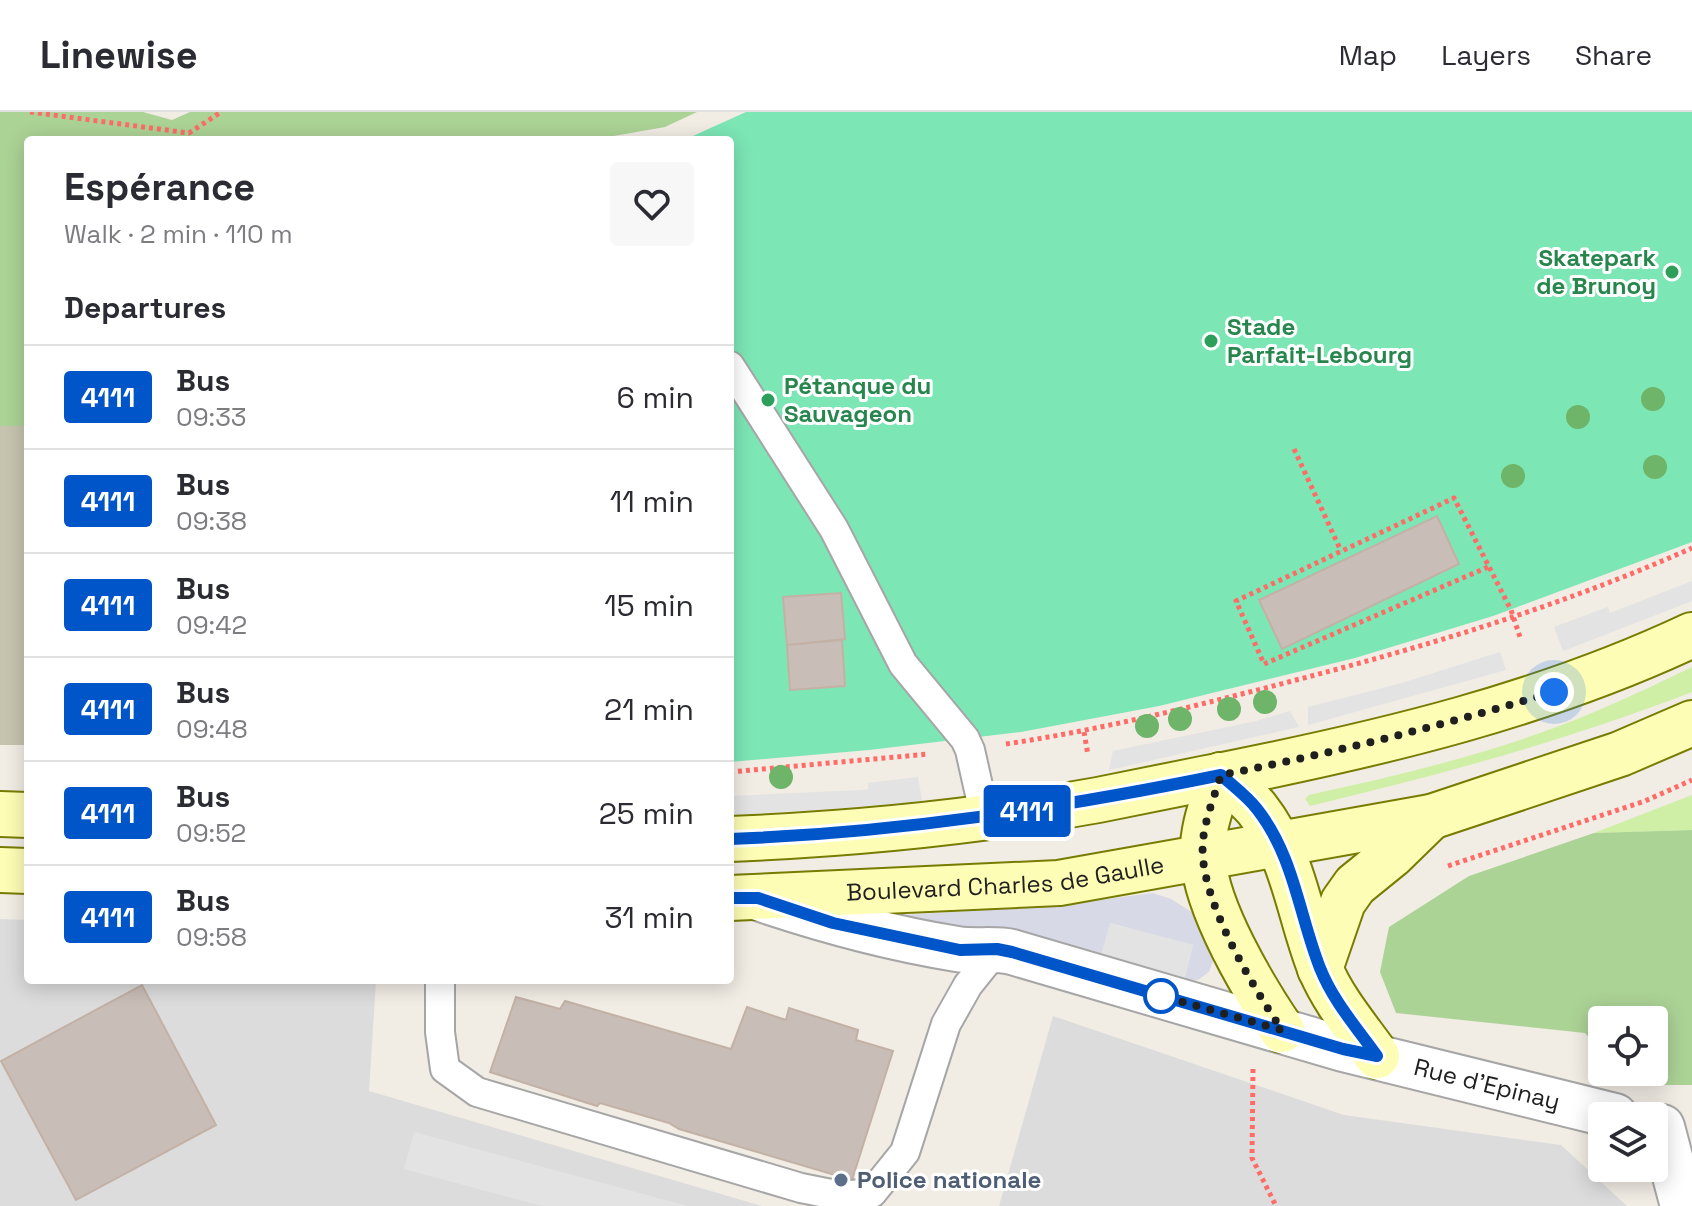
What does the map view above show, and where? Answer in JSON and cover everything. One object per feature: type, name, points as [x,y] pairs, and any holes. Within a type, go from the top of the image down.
[{"type":"main road","points":[[734,839],[847,832],[985,817],[1096,800],[1309,758],[1438,727],[1554,692],[1692,635]]},
{"type":"main road","name":"Boulevard Charles de Gaulle","points":[[744,898],[1059,883],[1431,817],[1620,754],[1692,723]]},
{"type":"main road","points":[[1221,775],[1256,808],[1279,843],[1320,969],[1331,992],[1377,1056]]},
{"type":"main road","points":[[1221,775],[1207,819],[1203,858],[1213,902],[1252,985],[1282,1030]]},
{"type":"main road","points":[[0,814],[24,815]]},
{"type":"main road","points":[[1320,969],[1343,902],[1355,885],[1431,817]]},
{"type":"main road","points":[[0,870],[24,871]]},
{"type":"street","name":"Rue d'Epinay","points":[[744,898],[833,923],[960,950],[997,949],[1343,1049],[1588,1110]]},
{"type":"street","points":[[1669,1127],[1683,1206]]},
{"type":"lane","points":[[734,372],[834,529],[903,664],[965,739],[985,817]]},
{"type":"lane","points":[[440,984],[440,1032],[445,1069],[477,1092],[801,1188],[841,1196],[872,1193],[905,1152],[946,1024],[968,985],[997,949]]},
{"type":"path","points":[[30,112],[189,133],[221,112]]},
{"type":"path","points":[[1294,449],[1341,551]]},
{"type":"path","points":[[1488,567],[1264,664],[1236,601],[1454,498],[1514,618],[1520,637]]},
{"type":"path","points":[[734,772],[970,750],[1084,732],[1175,712],[1376,661],[1514,618],[1692,548]]},
{"type":"path","points":[[1445,867],[1645,801],[1692,780]]},
{"type":"path","points":[[1253,1086],[1252,1158],[1276,1206]]},
{"type":"shaded area","points":[[0,240],[24,241],[24,745],[0,745]]},
{"type":"shaded area","points":[[1692,581],[1692,601],[1563,651],[1554,627],[1608,607],[1610,613]]},
{"type":"shaded area","points":[[1500,652],[1506,670],[1308,725],[1308,707],[1402,683]]},
{"type":"shaded area","points":[[1290,711],[1299,727],[1109,770],[1113,751]]},
{"type":"shaded area","points":[[918,777],[922,801],[734,815],[734,796],[862,790],[868,789],[868,783]]},
{"type":"shaded area","points":[[1153,893],[1171,899],[1195,914],[1213,945],[1209,972],[1198,980],[1184,981],[1193,945],[1110,923],[1100,959],[901,918],[904,915],[1061,905]]},
{"type":"shaded area","points":[[0,919],[24,920],[24,984],[376,984],[369,1091],[762,1206],[0,1206]]},
{"type":"shaded area","points":[[1109,923],[1193,945],[1184,981],[1100,959]]},
{"type":"shaded area","points":[[1053,1016],[1344,1115],[1561,1145],[1588,1170],[1588,1182],[1601,1182],[1627,1206],[999,1206]]},
{"type":"shaded area","points":[[414,1132],[688,1206],[542,1206],[404,1169]]},
{"type":"green space","points":[[0,112],[143,112],[172,120],[190,112],[697,112],[665,127],[614,136],[24,136],[24,426],[0,426]]},
{"type":"green space","name":"Stade Parfait-Lebourg","points":[[746,112],[1692,112],[1692,542],[1493,616],[1355,658],[1159,706],[1021,732],[734,762],[734,136],[693,136]]},
{"type":"green space","points":[[1692,667],[1692,692],[1598,726],[1359,794],[1310,806],[1305,799],[1309,795],[1425,768],[1512,743],[1598,711]]},
{"type":"green space","points":[[1692,795],[1692,830],[1594,833]]},
{"type":"green space","points":[[1692,830],[1692,1085],[1668,1085],[1668,1006],[1588,1006],[1588,1037],[1585,1033],[1396,1013],[1380,972],[1389,927],[1469,876],[1594,833]]},
{"type":"building","points":[[1437,516],[1459,564],[1282,649],[1259,600]]},
{"type":"building","points":[[841,593],[845,639],[787,645],[783,597]]},
{"type":"building","points":[[842,640],[845,686],[790,690],[787,645]]},
{"type":"building","points":[[142,985],[216,1125],[76,1200],[1,1061]]},
{"type":"building","points":[[516,997],[560,1009],[565,1001],[731,1049],[747,1007],[786,1020],[789,1008],[858,1030],[856,1040],[893,1051],[852,1180],[490,1072]]},
{"type":"bus line","name":"4111","points":[[734,839],[847,832],[985,817],[1096,800],[1221,775],[1256,808],[1279,843],[1320,969],[1331,992],[1377,1056],[1343,1049],[1012,952],[997,949],[960,950],[833,923],[758,898],[734,898]]},
{"type":"place","name":"Skatepark de Brunoy","points":[[1672,272]]},
{"type":"place","name":"Stade Parfait-Lebourg","points":[[1211,341]]},
{"type":"place","name":"Pétanque du Sauvageon","points":[[768,400]]},
{"type":"place","name":"Police nationale","points":[[841,1180]]},
{"type":"route","points":[[1161,996],[1151,993],[1282,1030],[1252,985],[1213,902],[1203,858],[1207,819],[1221,775],[1309,758],[1438,727],[1554,692]]}]
